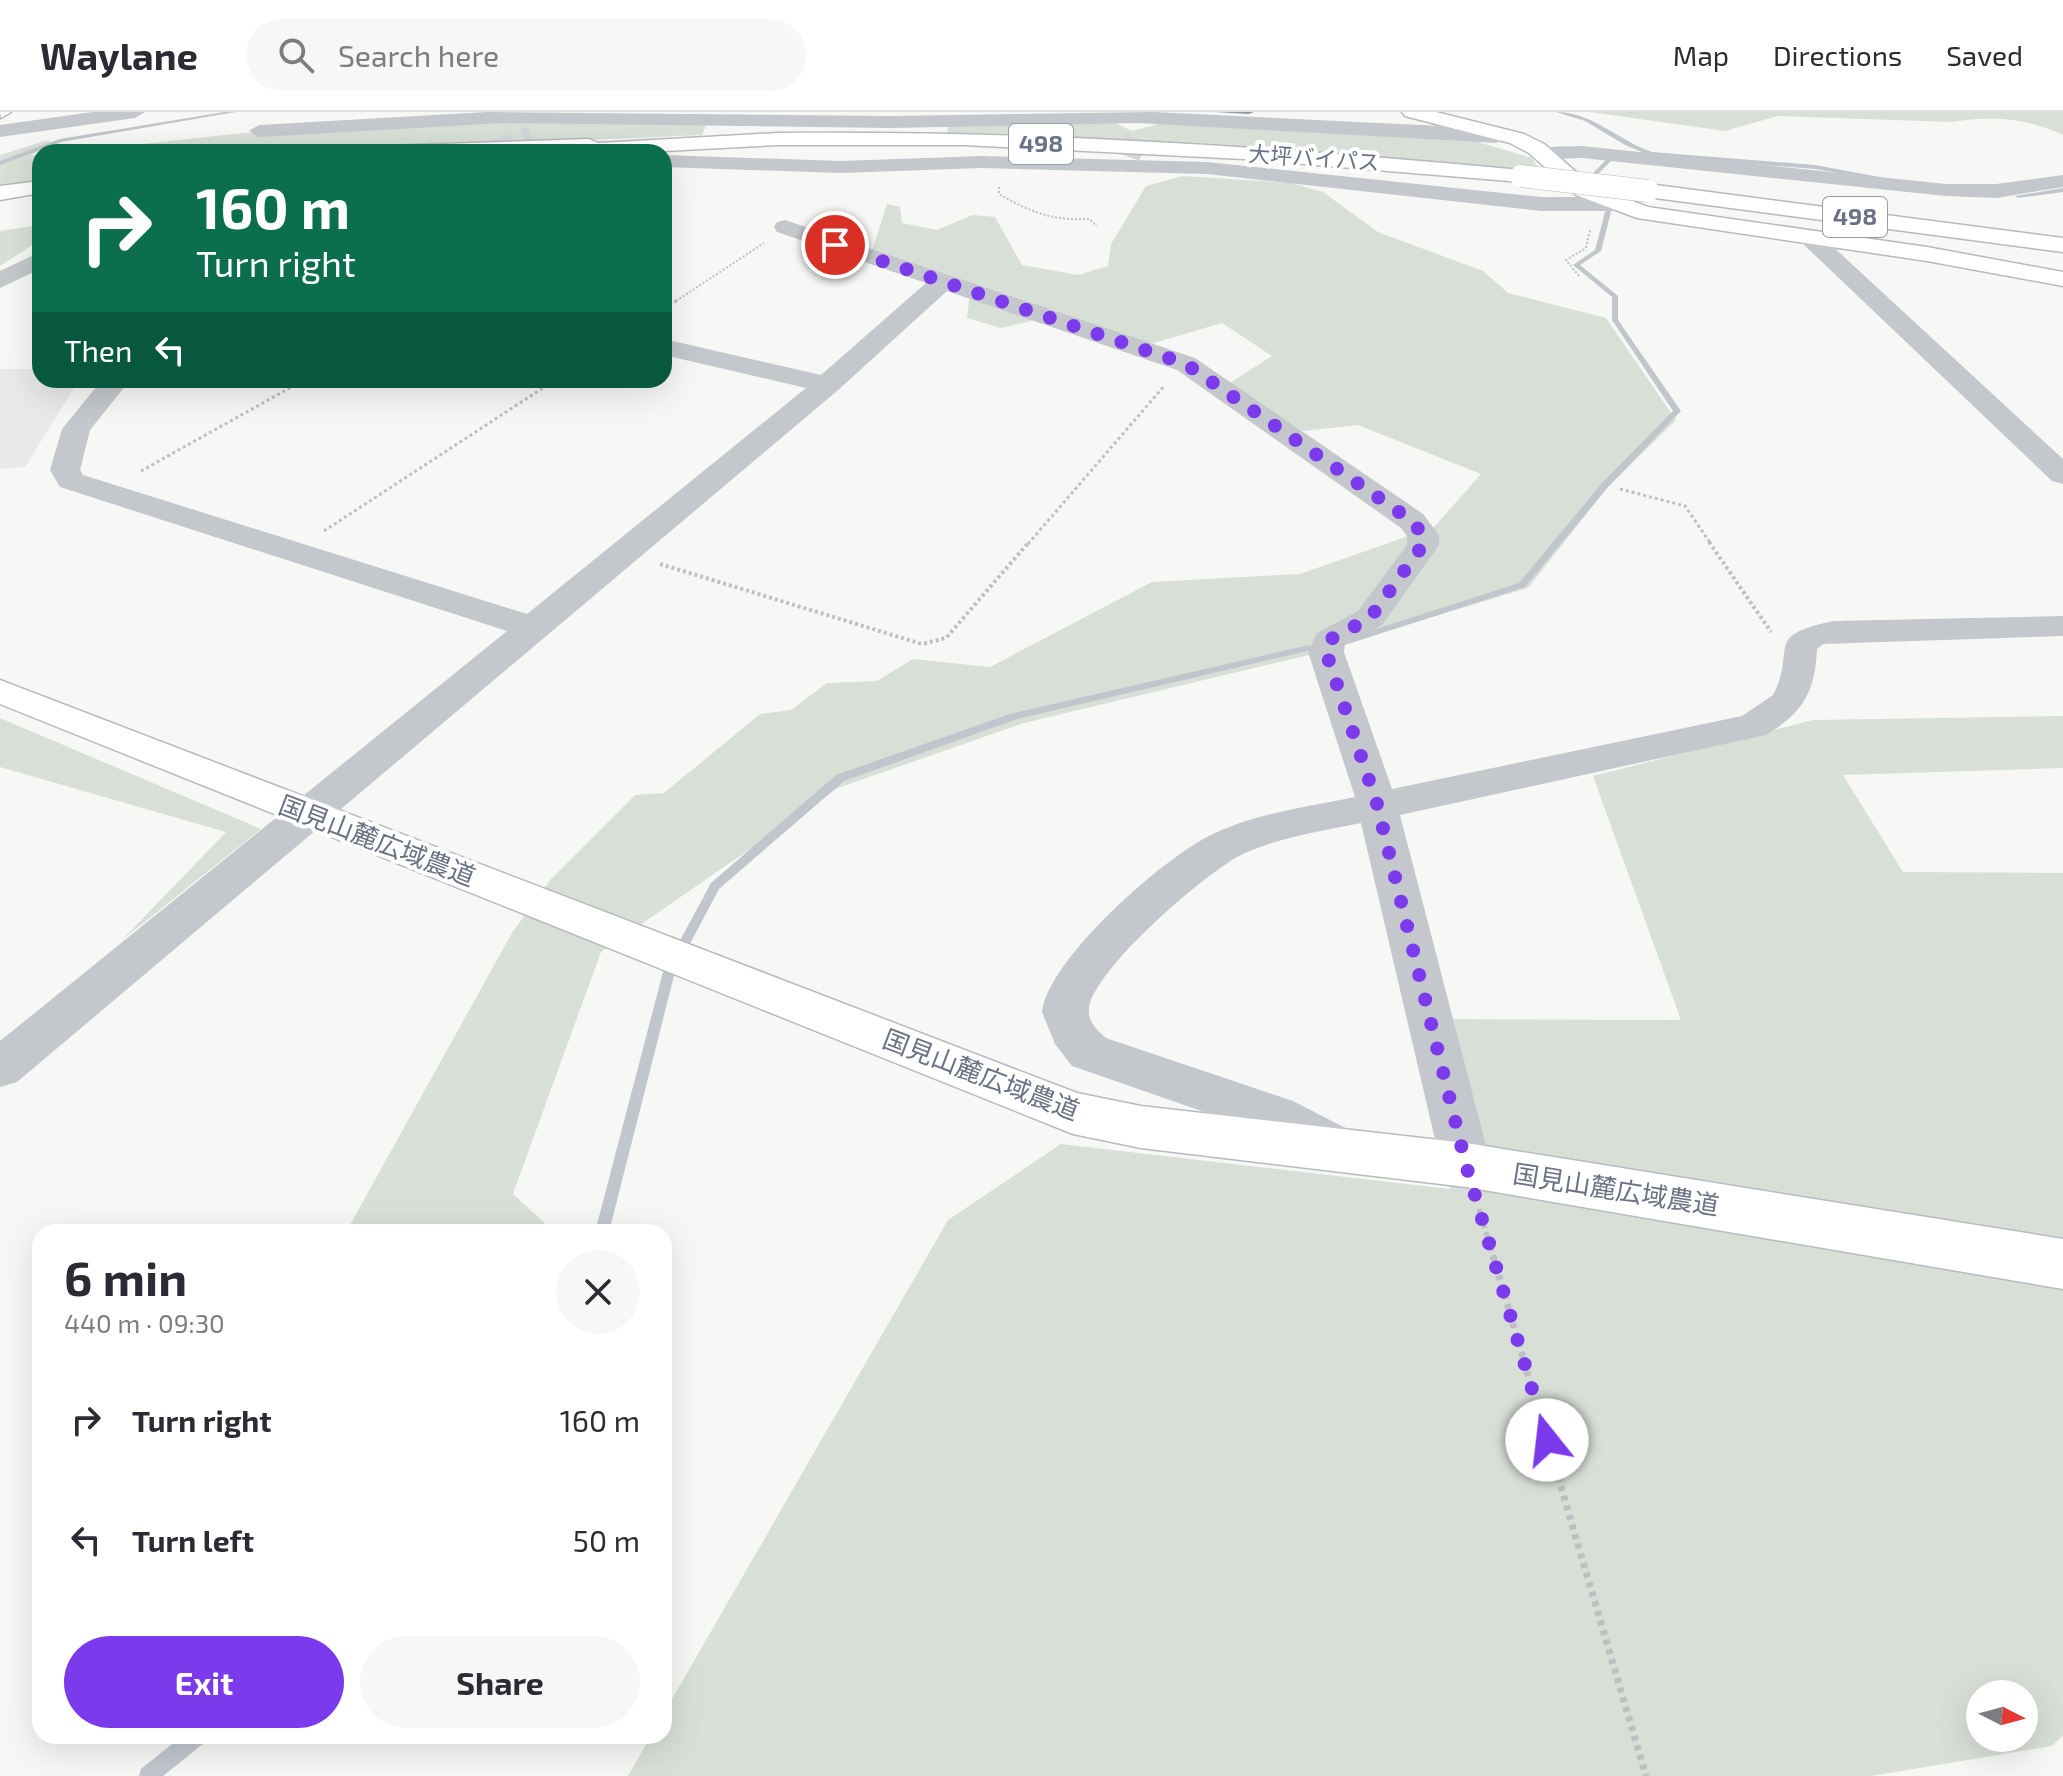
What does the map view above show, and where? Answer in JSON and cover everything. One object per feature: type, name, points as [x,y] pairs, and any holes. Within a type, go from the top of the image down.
[{"type":"main road","points":[[1412,112],[1504,135],[1545,153],[1565,177],[1614,204],[1685,220],[1941,256],[2063,279]]},
{"type":"main road","name":"大坪バイパス","points":[[672,145],[933,131],[1103,155],[1314,157],[1521,176],[2063,245]]},
{"type":"main road","points":[[626,144],[778,139]]},
{"type":"main road","points":[[0,193],[32,188]]},
{"type":"main road","points":[[0,210],[32,205]]},
{"type":"main road","name":"国見山麓広域農道","points":[[0,691],[308,815],[1073,1113],[1141,1127],[1466,1165],[2063,1264]]},
{"type":"street","points":[[0,131],[135,112]]},
{"type":"street","points":[[1138,114],[1133,147],[1199,163],[1207,168]]},
{"type":"street","points":[[259,131],[588,115],[894,117],[933,131],[1138,114],[1496,137],[1504,135]]},
{"type":"street","points":[[532,136],[588,115]]},
{"type":"street","points":[[1545,153],[1582,152],[1946,190],[1996,191],[2063,181]]},
{"type":"street","points":[[672,161],[841,167],[1103,155],[1541,204],[1614,204]]},
{"type":"street","points":[[785,227],[941,283],[1186,364],[1412,521],[1423,535],[1423,545],[1370,618],[1329,640],[1326,652],[1377,804],[1466,1165]]},
{"type":"street","points":[[1809,237],[2063,475]]},
{"type":"street","points":[[0,281],[32,263]]},
{"type":"street","points":[[0,1068],[827,385],[941,283]]},
{"type":"street","points":[[672,349],[827,385]]},
{"type":"street","points":[[109,388],[76,429],[65,470],[71,481],[534,628]]},
{"type":"street","points":[[1345,1152],[1276,1116],[1089,1052],[1072,1034],[1065,1007],[1075,981],[1166,886],[1216,850],[1263,830],[1753,726],[1781,710],[1798,688],[1800,647],[1811,636],[1834,631],[2063,626]]},
{"type":"path","points":[[999,194],[1038,218],[1061,221],[1089,219],[1097,226]]},
{"type":"path","points":[[672,304],[785,227]]},
{"type":"path","points":[[1579,276],[1566,260],[1586,248]]},
{"type":"path","points":[[624,553],[922,644],[946,638],[1155,395],[1186,364]]},
{"type":"path","points":[[104,491],[290,388]]},
{"type":"path","points":[[293,551],[543,388]]},
{"type":"path","points":[[1620,489],[1685,506],[1771,633],[1800,647]]},
{"type":"path","points":[[1466,1165],[1646,1776]]},
{"type":"shaded area","points":[[1590,112],[2063,112],[2063,135],[2036,125],[1995,119],[1952,122],[1778,116],[1725,131]]},
{"type":"shaded area","points":[[512,120],[706,125],[702,135],[498,144],[142,144],[244,133]]},
{"type":"shaded area","points":[[1113,122],[1132,131],[1163,123],[1478,142],[1532,158],[1541,172],[1111,139],[947,135],[948,125]]},
{"type":"shaded area","points":[[45,141],[59,143],[57,144],[35,144]]},
{"type":"shaded area","points":[[32,145],[32,184],[0,189],[0,155]]},
{"type":"shaded area","points":[[1183,176],[1291,183],[1323,192],[1378,232],[1483,271],[1508,293],[1606,318],[1676,420],[1607,488],[1528,588],[1305,656],[1024,723],[838,788],[601,952],[513,1194],[545,1224],[351,1224],[512,933],[550,880],[635,795],[664,793],[760,714],[791,710],[827,683],[877,681],[913,659],[990,667],[1152,582],[1300,574],[1434,527],[1481,474],[1358,425],[1303,431],[1225,386],[1272,356],[1222,323],[1147,345],[1056,315],[1001,328],[967,318],[971,284],[872,251],[887,204],[900,207],[902,223],[937,230],[972,215],[995,217],[1022,265],[1078,275],[1108,266],[1111,244],[1146,186]]},
{"type":"shaded area","points":[[32,226],[32,245],[0,266],[0,231]]},
{"type":"shaded area","points":[[0,369],[32,369],[32,388],[74,388],[25,467],[0,469]]},
{"type":"shaded area","points":[[2063,716],[2063,768],[1843,775],[1903,872],[2063,873],[2063,1735],[2052,1746],[2038,1748],[2038,1680],[1966,1680],[1966,1752],[2016,1752],[1871,1776],[628,1776],[646,1744],[672,1744],[672,1699],[948,1220],[1061,1144],[1450,1189],[1428,1019],[1681,1020],[1593,776],[1813,720]]},
{"type":"shaded area","points":[[0,718],[261,829],[122,940],[226,832],[0,767]]},
{"type":"waterway","points":[[52,144],[233,112]]},
{"type":"waterway","points":[[1559,112],[1587,120],[1627,144],[1651,154],[1815,167],[1882,178]]},
{"type":"waterway","points":[[0,163],[32,151]]},
{"type":"waterway","points":[[1596,186],[1591,178],[1609,160]]},
{"type":"waterway","points":[[2018,196],[2063,190]]},
{"type":"waterway","points":[[1345,642],[1522,585],[1605,485],[1677,411],[1615,320],[1615,296],[1576,265],[1598,251],[1608,212]]},
{"type":"waterway","points":[[604,1224],[669,972],[715,886],[840,778],[1014,716],[1309,648]]},
{"type":"waterway","points":[[148,1776],[187,1744]]},
{"type":"tunnel","points":[[513,144],[532,136]]},
{"type":"tunnel","points":[[1129,157],[1136,138]]},
{"type":"route","points":[[835,245],[1186,364],[1412,521],[1423,535],[1423,545],[1370,618],[1329,640],[1326,652],[1377,804],[1466,1165],[1547,1440]]}]
